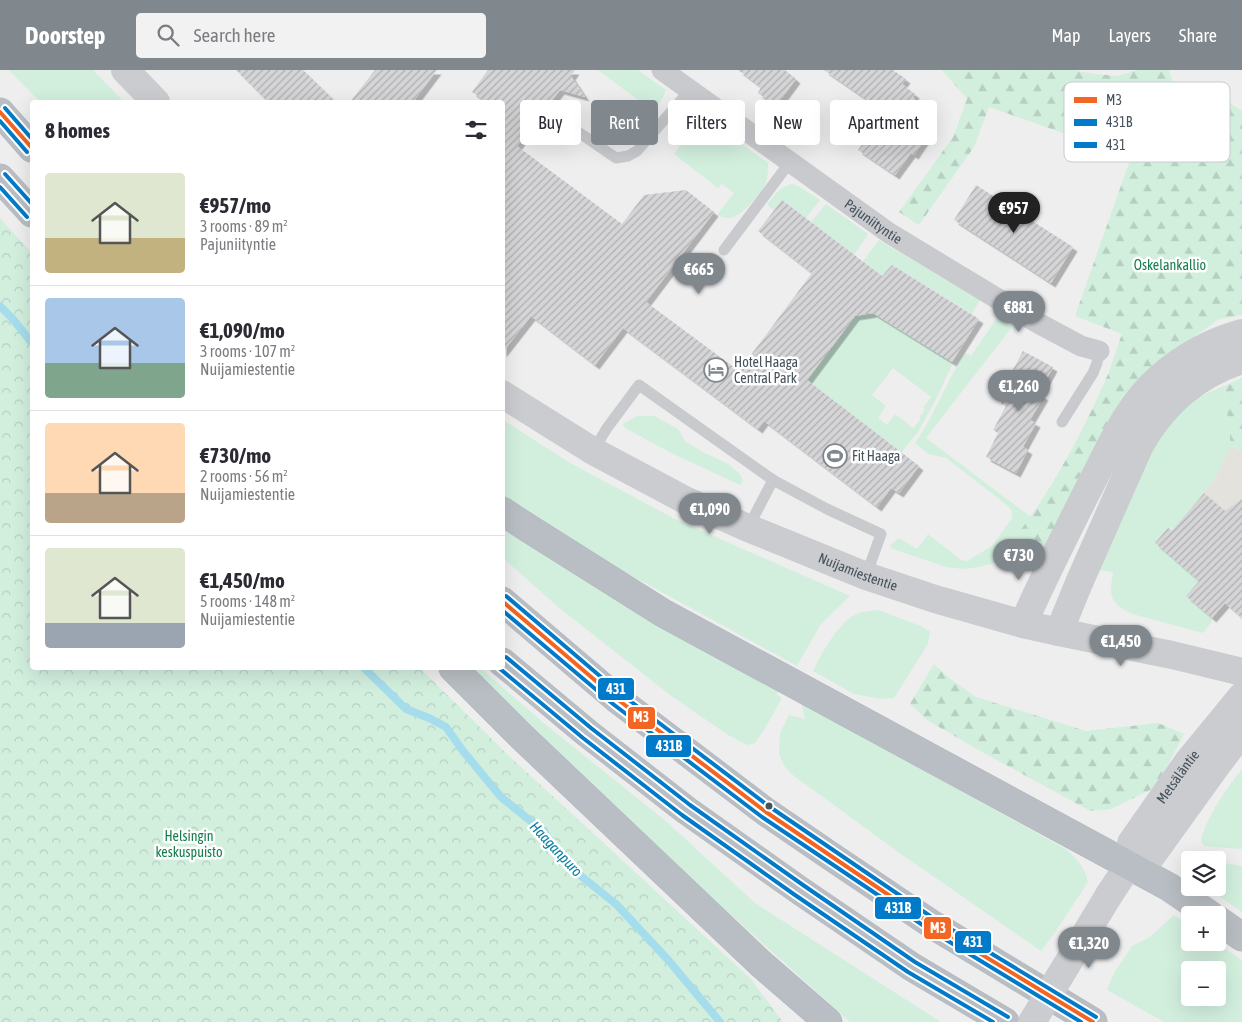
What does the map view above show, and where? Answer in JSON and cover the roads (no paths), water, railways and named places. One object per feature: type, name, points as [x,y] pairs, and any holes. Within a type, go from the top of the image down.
[{"type":"highway","points":[[0,112],[30,146]]},
{"type":"highway","points":[[0,178],[30,211]]},
{"type":"highway","points":[[505,513],[663,613],[1169,887],[1197,906]]},
{"type":"highway","points":[[505,604],[617,699],[760,807],[933,925],[1093,1022]]},
{"type":"highway","points":[[505,665],[586,733],[686,810],[912,967],[1005,1022]]},
{"type":"highway","points":[[455,670],[760,962],[828,1022]]},
{"type":"highway","points":[[1226,926],[1242,937]]},
{"type":"highway","points":[[760,962],[798,1022]]},
{"type":"main road","points":[[125,70],[154,100]]},
{"type":"main road","points":[[1023,624],[1072,521],[1122,424],[1137,402],[1158,378],[1180,362],[1229,336],[1242,333]]},
{"type":"main road","points":[[1059,632],[1148,430],[1170,403],[1186,388],[1218,370],[1242,360]]},
{"type":"main road","name":"Nuijamiestentie","points":[[505,396],[593,451],[687,501],[866,576],[935,599],[1023,624],[1237,668]]},
{"type":"main road","name":"Metsäläntie","points":[[1032,1022],[1109,894],[1128,866],[1130,842],[1187,763],[1242,696]]},
{"type":"main road","name":"Metsäläntie","points":[[1128,866],[1150,858],[1242,732]]},
{"type":"street","name":"Pajuniityntie","points":[[662,70],[889,233],[1036,322],[1081,346],[1099,350]]},
{"type":"lane","points":[[581,133],[616,158],[628,156],[637,151],[690,90]]},
{"type":"lane","points":[[724,250],[790,162]]},
{"type":"lane","points":[[1062,422],[1093,372],[1099,350]]},
{"type":"lane","points":[[593,451],[607,428],[639,385],[773,480],[827,509],[881,534],[866,576]]},
{"type":"lane","points":[[748,528],[773,480]]},
{"type":"waterway","name":"Haaganpuro","points":[[0,306],[30,340]]},
{"type":"waterway","name":"Haaganpuro","points":[[366,670],[406,709],[446,727],[501,797],[544,832],[556,849],[581,876],[617,905],[669,961],[720,1022]]},
{"type":"place","name":"Hotel Haaga Central Park","points":[[716,370]]},
{"type":"place","name":"Fit Haaga","points":[[835,456]]},
{"type":"park label","name":"Oskelankallio","points":[[1170,265]]},
{"type":"park label","name":"Helsingin keskuspuisto","points":[[189,844]]}]
